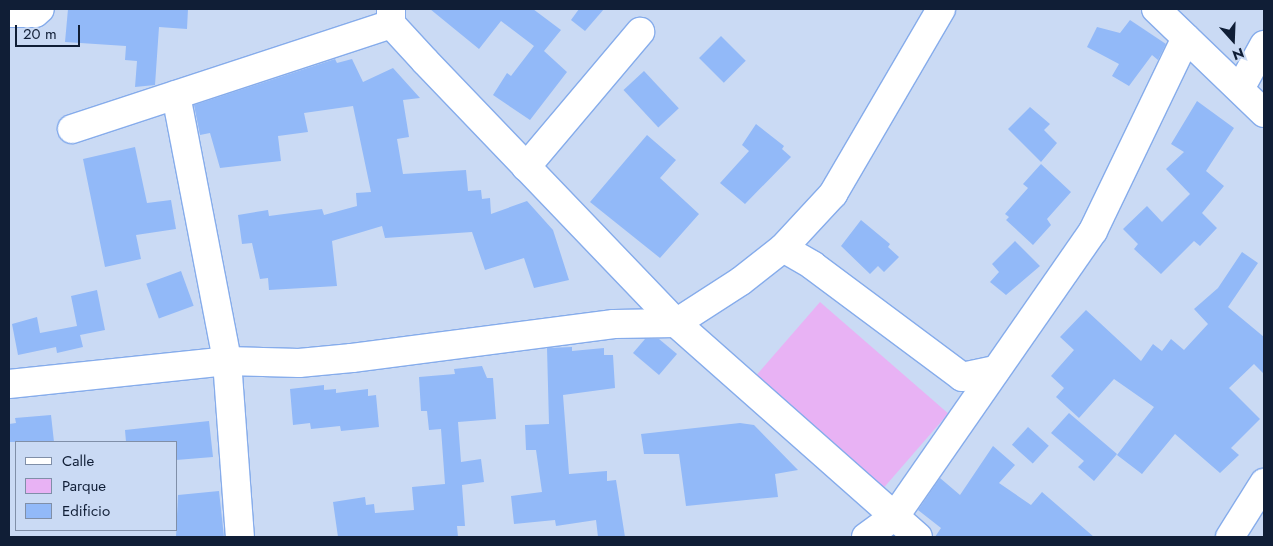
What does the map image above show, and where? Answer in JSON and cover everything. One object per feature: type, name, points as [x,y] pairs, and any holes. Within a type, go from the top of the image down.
[{"type":"street","points":[[9,13],[35,13],[40,9]]},
{"type":"street","points":[[9,384],[227,361],[300,363],[614,324],[676,322],[741,281],[783,248],[833,194],[941,9]]},
{"type":"street","points":[[1156,9],[1241,87],[1264,112]]},
{"type":"street","points":[[72,129],[176,95],[391,16],[526,167],[676,322],[918,537]]},
{"type":"street","points":[[526,167],[640,32]]},
{"type":"street","points":[[866,537],[895,516],[1093,231],[1186,38]]},
{"type":"street","points":[[1241,87],[1264,45]]},
{"type":"street","points":[[176,95],[227,361],[240,537]]},
{"type":"street","points":[[783,248],[812,265],[962,377],[996,370]]},
{"type":"street","points":[[1230,537],[1264,483]]},
{"type":"green space","points":[[820,302],[948,414],[879,493],[751,381]]},
{"type":"building","points":[[68,9],[188,9],[187,29],[159,27],[155,85],[135,87],[137,61],[125,60],[126,46],[65,42]]},
{"type":"building","points":[[430,9],[533,9],[561,30],[544,51],[567,72],[530,120],[493,95],[507,73],[511,76],[534,46],[501,21],[479,49]]},
{"type":"building","points":[[579,9],[604,9],[585,31],[571,20]]},
{"type":"building","points":[[1130,20],[1166,44],[1158,60],[1152,55],[1129,86],[1112,76],[1119,64],[1087,47],[1097,27],[1120,33]]},
{"type":"building","points":[[721,36],[746,61],[724,83],[699,58]]},
{"type":"building","points":[[335,59],[337,63],[352,59],[363,82],[393,68],[420,98],[403,100],[409,137],[397,139],[403,174],[466,170],[468,191],[481,190],[482,199],[490,198],[491,214],[527,201],[553,230],[569,280],[534,288],[524,258],[485,270],[472,232],[385,238],[382,226],[332,241],[337,286],[269,290],[268,278],[260,279],[252,243],[242,244],[238,215],[268,210],[269,216],[322,209],[324,215],[357,206],[356,193],[371,192],[353,106],[304,113],[308,132],[278,136],[281,161],[220,168],[210,133],[200,135],[194,105]]},
{"type":"building","points":[[644,71],[679,108],[658,127],[624,90]]},
{"type":"building","points":[[1197,101],[1234,128],[1206,171],[1224,186],[1202,213],[1217,228],[1200,246],[1194,241],[1161,274],[1134,249],[1138,244],[1123,229],[1147,206],[1162,222],[1190,194],[1166,169],[1184,152],[1171,144]]},
{"type":"building","points":[[1030,107],[1050,124],[1044,130],[1057,143],[1041,162],[1008,129]]},
{"type":"building","points":[[756,124],[784,146],[782,149],[791,157],[745,204],[720,183],[749,151],[742,145]]},
{"type":"building","points":[[647,135],[676,160],[660,178],[699,214],[660,258],[590,202]]},
{"type":"building","points":[[135,147],[147,203],[171,200],[176,229],[136,235],[141,259],[105,267],[83,159]]},
{"type":"building","points":[[1041,164],[1071,192],[1047,219],[1051,225],[1033,245],[1006,220],[1009,217],[1005,214],[1028,188],[1023,184]]},
{"type":"building","points":[[861,220],[890,244],[888,247],[899,257],[884,272],[878,266],[870,274],[841,246]]},
{"type":"building","points":[[1015,241],[1040,266],[1006,295],[990,282],[999,272],[992,264]]},
{"type":"building","points":[[1242,252],[1258,263],[1228,307],[1264,337],[1264,374],[1254,364],[1229,388],[1260,419],[1231,448],[1239,455],[1220,473],[1175,434],[1142,474],[1117,455],[1154,407],[1114,379],[1079,418],[1056,397],[1064,388],[1051,376],[1074,350],[1060,337],[1086,310],[1141,361],[1153,344],[1162,351],[1171,339],[1184,350],[1208,324],[1194,309],[1218,288]]},
{"type":"building","points":[[181,271],[194,306],[159,318],[146,284]]},
{"type":"building","points":[[97,290],[105,330],[80,335],[83,347],[57,353],[56,347],[18,355],[12,324],[37,317],[40,333],[77,326],[71,296]]},
{"type":"building","points":[[645,339],[659,339],[677,354],[659,375],[633,353]]},
{"type":"building","points":[[572,347],[572,351],[604,348],[604,355],[613,355],[615,388],[563,395],[569,474],[607,471],[607,481],[616,480],[625,537],[598,537],[596,520],[556,526],[555,520],[514,524],[511,496],[542,492],[536,450],[526,450],[525,425],[549,424],[547,348]]},
{"type":"building","points":[[482,366],[487,378],[493,378],[496,419],[458,422],[461,462],[481,459],[484,482],[462,485],[465,526],[457,526],[458,537],[338,537],[333,502],[365,497],[366,505],[374,504],[375,513],[414,510],[412,487],[445,484],[441,429],[429,430],[427,411],[421,411],[419,377],[455,374],[454,369]]},
{"type":"building","points":[[324,385],[324,390],[336,389],[336,393],[368,389],[368,396],[376,395],[379,427],[341,431],[340,426],[311,429],[310,423],[293,425],[290,389]]},
{"type":"building","points":[[1069,413],[1117,454],[1094,481],[1078,467],[1084,461],[1051,433]]},
{"type":"building","points":[[51,415],[54,441],[9,442],[9,424],[16,423],[15,418]]},
{"type":"building","points":[[209,421],[213,457],[178,460],[178,441],[126,441],[125,430]]},
{"type":"building","points":[[740,423],[754,425],[798,470],[775,474],[778,497],[686,506],[679,454],[644,454],[641,434]]},
{"type":"building","points":[[1028,427],[1049,446],[1033,464],[1012,445]]},
{"type":"building","points":[[993,446],[1015,465],[999,483],[1031,505],[1042,492],[1094,537],[935,537],[941,528],[918,510],[940,478],[960,495]]},
{"type":"building","points":[[219,491],[224,537],[176,537],[176,531],[178,531],[178,495]]}]
